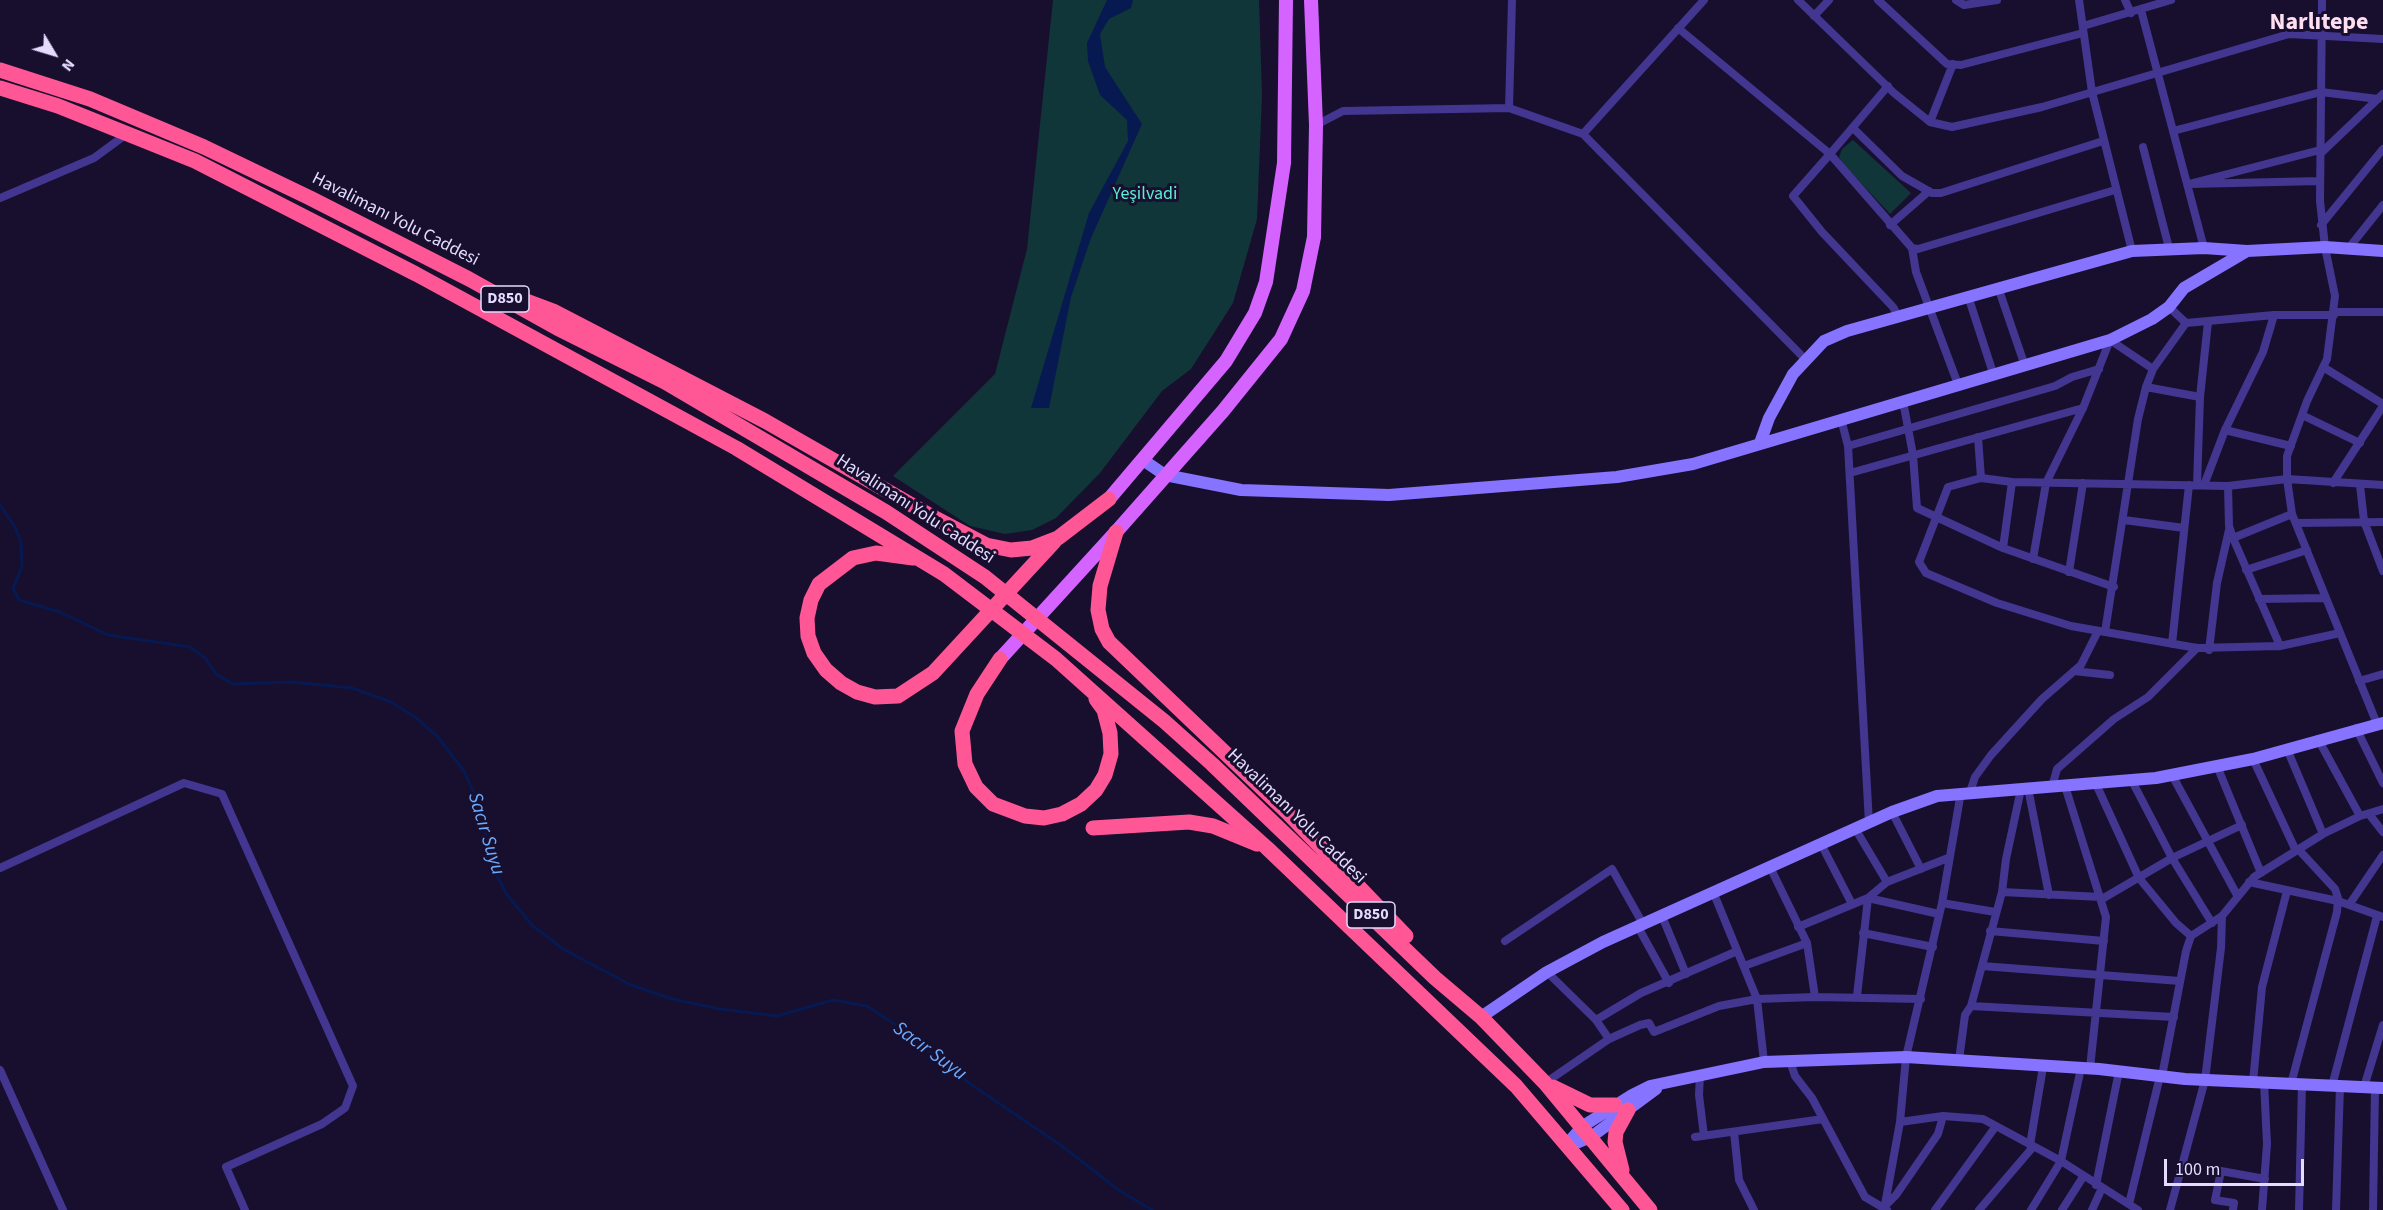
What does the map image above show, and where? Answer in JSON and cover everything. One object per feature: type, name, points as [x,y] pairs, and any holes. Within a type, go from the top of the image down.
[{"type":"highway","name":"Havalimanı Yolu Caddesi","points":[[0,70],[90,99],[204,147],[469,279],[556,328],[686,394],[886,512],[985,577],[1068,643],[1212,764],[1435,978],[1481,1017],[1545,1083],[1650,1210]]},
{"type":"highway","name":"Havalimanı Yolu Caddesi","points":[[0,88],[57,106],[195,161],[416,274],[736,448],[924,560],[1056,659],[1267,848],[1516,1086],[1622,1210]]},
{"type":"highway","points":[[469,279],[553,311],[659,365],[765,421],[986,545],[1011,550],[1032,548],[1058,538]]},
{"type":"highway","points":[[924,560],[876,553],[854,558],[819,584],[808,609],[808,636],[814,653],[826,670],[841,683],[875,697],[898,696],[933,674],[1058,538],[1109,499]]},
{"type":"highway","points":[[1116,532],[1100,586],[1098,610],[1102,629],[1109,642],[1288,813],[1412,942],[1435,978]]},
{"type":"highway","points":[[999,659],[977,694],[962,731],[965,764],[976,787],[993,804],[1025,816],[1044,818],[1062,814],[1081,804],[1096,790],[1105,775],[1111,754],[1110,733],[1104,710],[1083,682]]},
{"type":"highway","points":[[1093,828],[1190,822],[1213,826],[1267,848]]},
{"type":"highway","points":[[1545,1083],[1590,1105],[1622,1107],[1615,1142],[1625,1178]]},
{"type":"main road","points":[[1109,499],[1226,361],[1255,313],[1266,282],[1284,163],[1286,0]]},
{"type":"main road","points":[[999,659],[1116,532],[1281,339],[1303,291],[1314,237],[1316,125],[1311,0]]},
{"type":"street","points":[[1509,108],[1512,0]]},
{"type":"street","points":[[1583,134],[1704,0]]},
{"type":"street","points":[[1798,0],[1888,86],[1930,122],[1952,127],[2042,107],[2289,34],[2383,39]]},
{"type":"street","points":[[1814,16],[1829,0]]},
{"type":"street","points":[[1878,0],[1947,64],[1961,65],[2083,30],[2171,0]]},
{"type":"street","points":[[1956,0],[1964,5],[1997,0]]},
{"type":"street","points":[[2079,0],[2092,92],[2132,251]]},
{"type":"street","points":[[2125,0],[2131,13]]},
{"type":"street","points":[[1481,1017],[1547,972],[1603,942],[1892,812],[1938,796],[1965,792],[2132,781],[2172,775],[2253,759],[2380,723],[2359,681],[2294,519],[2288,479],[2287,456],[2323,367],[2334,313],[2335,296],[2321,225],[2322,0]]},
{"type":"street","points":[[2141,9],[2189,184],[2204,248]]},
{"type":"street","points":[[1678,28],[1830,154],[1912,248],[1916,272],[1959,387]]},
{"type":"street","points":[[1930,122],[1953,64]]},
{"type":"street","points":[[1888,86],[1793,196],[1821,232],[1893,307],[1899,318]]},
{"type":"street","points":[[2173,131],[2320,92],[2380,96]]},
{"type":"street","points":[[2189,184],[2320,151],[2380,96]]},
{"type":"street","points":[[1316,125],[1343,111],[1509,108],[1583,134],[1806,360]]},
{"type":"street","points":[[1853,128],[1902,176],[1929,191],[1941,193],[2103,141]]},
{"type":"street","points":[[0,198],[94,158],[128,133]]},
{"type":"street","points":[[2144,147],[2169,248]]},
{"type":"street","points":[[2321,225],[2383,149]]},
{"type":"street","points":[[2189,184],[2320,181]]},
{"type":"street","points":[[1912,248],[1918,249],[2115,190]]},
{"type":"street","points":[[1890,225],[1929,191]]},
{"type":"street","points":[[2348,249],[2383,205]]},
{"type":"street","points":[[1760,443],[1769,418],[1793,374],[1824,342],[1848,331],[1969,299],[2132,251],[2169,248],[2247,251],[2325,247],[2383,251]]},
{"type":"street","points":[[1143,460],[1165,475],[1241,490],[1389,495],[1617,477],[1693,464],[1903,401],[1959,387],[2110,340],[2152,319],[2169,307],[2184,288],[2247,251]]},
{"type":"street","points":[[1999,290],[2025,366]]},
{"type":"street","points":[[1969,299],[1994,376]]},
{"type":"street","points":[[2169,307],[2186,323],[2274,315],[2383,312]]},
{"type":"street","points":[[2172,645],[2184,528],[2196,485],[2263,352],[2274,315]]},
{"type":"street","points":[[2196,485],[2200,397],[2208,322]]},
{"type":"street","points":[[1885,1209],[1900,1122],[1906,1057],[1933,947],[1948,858],[1965,792],[1991,755],[2026,716],[2081,664],[2102,631],[2114,587],[2138,419],[2146,387],[2153,369],[2186,323]]},
{"type":"street","points":[[2033,559],[2046,483],[2083,408],[2110,340]]},
{"type":"street","points":[[2110,340],[2153,369]]},
{"type":"street","points":[[2323,367],[2383,405],[2333,483]]},
{"type":"street","points":[[1848,446],[2055,386],[2072,377],[2099,369]]},
{"type":"street","points":[[2146,387],[2200,397]]},
{"type":"street","points":[[1903,401],[1913,455],[1917,508],[2003,548],[2114,587]]},
{"type":"street","points":[[1850,473],[2083,408]]},
{"type":"street","points":[[2302,415],[2360,442]]},
{"type":"street","points":[[1841,419],[1848,446],[1850,473],[1869,823]]},
{"type":"street","points":[[2225,430],[2290,446]]},
{"type":"street","points":[[1978,437],[1981,478]]},
{"type":"street","points":[[2340,633],[2280,646],[2209,650],[2172,645],[2071,626],[1997,603],[1926,573],[1919,562],[1948,487],[1981,478],[2012,482],[2228,486],[2288,479],[2383,486]]},
{"type":"street","points":[[2003,548],[2012,482]]},
{"type":"street","points":[[2069,572],[2083,483]]},
{"type":"street","points":[[2360,485],[2364,521],[2383,571]]},
{"type":"street","points":[[2209,650],[2217,584],[2229,526],[2228,486]]},
{"type":"street","points":[[2233,538],[2294,519],[2383,522]]},
{"type":"street","points":[[2124,520],[2184,528]]},
{"type":"street","points":[[2229,526],[2280,646]]},
{"type":"street","points":[[2246,570],[2307,550]]},
{"type":"street","points":[[2259,599],[2326,598]]},
{"type":"street","points":[[2052,787],[2057,769],[2114,719],[2148,697],[2197,648]]},
{"type":"street","points":[[2074,671],[2110,675]]},
{"type":"street","points":[[2359,681],[2383,674]]},
{"type":"street","points":[[2356,728],[2383,783]]},
{"type":"street","points":[[2318,740],[2364,815],[2383,832]]},
{"type":"street","points":[[2287,749],[2323,834]]},
{"type":"street","points":[[2253,759],[2297,850],[2335,889],[2338,901],[2297,1084],[2299,1210]]},
{"type":"street","points":[[2217,766],[2261,873]]},
{"type":"street","points":[[2172,775],[2237,895]]},
{"type":"street","points":[[2132,781],[2172,858],[2212,923]]},
{"type":"street","points":[[0,868],[184,783],[222,794],[353,1086],[345,1108],[322,1124],[226,1167],[245,1210]]},
{"type":"street","points":[[2096,784],[2139,878],[2176,923],[2191,936]]},
{"type":"street","points":[[2031,1210],[2061,1161],[2085,1068],[2096,1014],[2106,917],[2102,898],[2065,786]]},
{"type":"street","points":[[1959,1060],[1965,1015],[1971,1006],[1982,966],[2025,788]]},
{"type":"street","points":[[2025,788],[2049,895]]},
{"type":"street","points":[[1900,1122],[1943,1116],[1983,1119],[2061,1161],[2135,1208],[2191,936],[2200,928],[2222,916],[2237,895],[2261,873],[2323,834],[2383,809]]},
{"type":"street","points":[[1892,812],[1921,869]]},
{"type":"street","points":[[2001,892],[2102,898],[2172,858],[2242,825]]},
{"type":"street","points":[[1856,830],[1887,882]]},
{"type":"street","points":[[1821,844],[1852,904]]},
{"type":"street","points":[[2349,905],[2383,855]]},
{"type":"street","points":[[1798,927],[1868,898],[1887,882],[1948,858]]},
{"type":"street","points":[[1770,867],[1807,943],[1815,997]]},
{"type":"street","points":[[1505,941],[1612,868],[1669,983]]},
{"type":"street","points":[[2249,882],[2338,901],[2380,916],[2336,1086],[2336,1210]]},
{"type":"street","points":[[2262,1210],[2267,1144],[2259,1082],[2262,987],[2287,891]]},
{"type":"street","points":[[1714,894],[1735,952],[1744,966],[1757,999],[1764,1062]]},
{"type":"street","points":[[1868,898],[1939,914]]},
{"type":"street","points":[[1857,996],[1868,898]]},
{"type":"street","points":[[1942,903],[1995,912]]},
{"type":"street","points":[[1662,916],[1686,974]]},
{"type":"street","points":[[2170,1210],[2205,1080],[2221,948],[2222,916]]},
{"type":"street","points":[[1990,931],[2104,941]]},
{"type":"street","points":[[1863,933],[1933,947]]},
{"type":"street","points":[[1744,966],[1807,943]]},
{"type":"street","points":[[1596,1020],[1641,993],[1669,983],[1735,952]]},
{"type":"street","points":[[1982,966],[2100,977],[2180,981]]},
{"type":"street","points":[[1547,972],[1596,1020],[1609,1039]]},
{"type":"street","points":[[1545,1083],[1609,1039],[1640,1025],[1649,1023],[1654,1032],[1700,1012],[1757,999],[1857,996],[1921,999]]},
{"type":"street","points":[[1971,1006],[2174,1017]]},
{"type":"street","points":[[2373,1210],[2374,1088],[2383,1025]]},
{"type":"street","points":[[1568,1145],[1622,1107],[1667,1082],[1764,1062],[1906,1057],[2085,1068],[2205,1080],[2374,1088]]},
{"type":"street","points":[[1790,1061],[1795,1077],[1812,1098],[1864,1197],[1885,1209]]},
{"type":"street","points":[[1979,1210],[2031,1146],[2043,1066]]},
{"type":"street","points":[[0,1070],[63,1210]]},
{"type":"street","points":[[2092,1210],[2099,1186],[2119,1071]]},
{"type":"street","points":[[1700,1074],[1700,1137],[1823,1119]]},
{"type":"street","points":[[1885,1209],[1938,1134],[1943,1116]]},
{"type":"street","points":[[1935,1210],[1996,1126]]},
{"type":"street","points":[[1734,1132],[1738,1180],[1754,1210]]},
{"type":"street","points":[[2233,1210],[2235,1203],[2215,1200],[2221,1171],[2265,1179]]},
{"type":"street","points":[[2062,1210],[2083,1177]]},
{"type":"green space","name":"Yeşilvadi","points":[[1053,0],[1259,0],[1262,95],[1257,219],[1233,303],[1191,369],[1162,391],[1100,473],[1056,518],[1032,530],[1005,534],[970,526],[893,476],[995,374],[1027,249]]},
{"type":"green space","points":[[1853,140],[1911,193],[1890,214],[1839,157],[1842,149]]},
{"type":"shaded area","points":[[1107,0],[1133,0],[1131,8],[1109,19],[1100,34],[1105,67],[1142,124],[1091,238],[1071,297],[1049,408],[1031,408],[1089,213],[1128,141],[1127,120],[1100,95],[1088,61],[1087,43]]},
{"type":"waterway","name":"Sacır Suyu","points":[[0,505],[15,527],[21,542],[22,566],[13,589],[19,600],[60,612],[108,635],[190,647],[205,658],[216,674],[233,684],[292,682],[352,688],[391,702],[415,717],[437,736],[464,771],[477,800],[495,872],[507,895],[533,926],[563,949],[631,985],[672,999],[720,1009],[777,1016],[833,1000],[867,1006],[896,1025],[969,1083],[1062,1146],[1117,1189],[1152,1210]]},
{"type":"district","name":"Narlıtepe","points":[[2319,24]]}]
